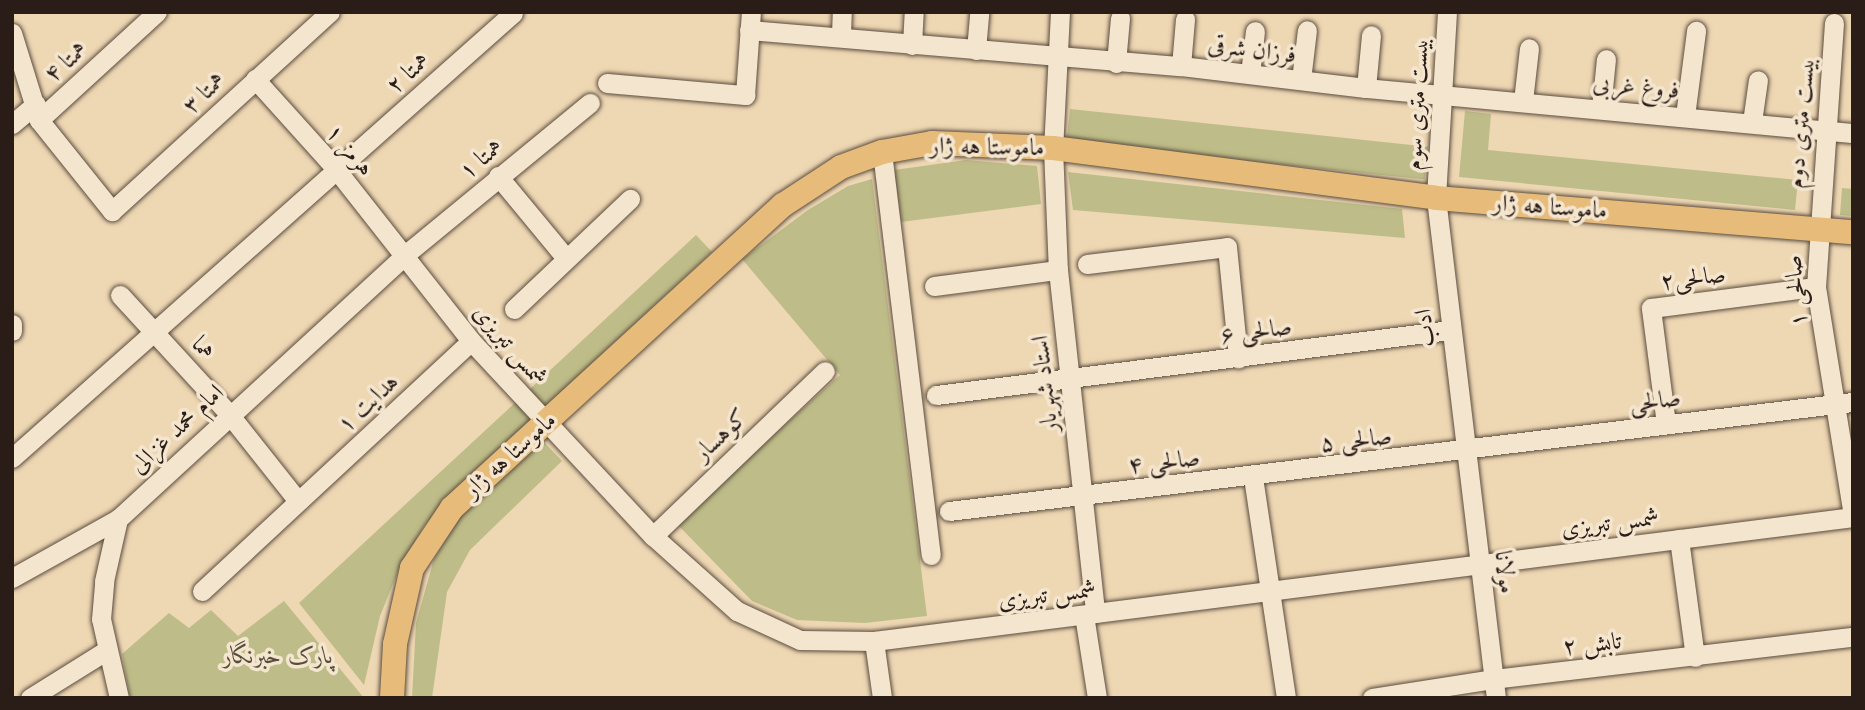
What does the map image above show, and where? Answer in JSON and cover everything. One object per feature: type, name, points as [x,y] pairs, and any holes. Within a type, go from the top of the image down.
[{"type":"main road","name":"ماموستا هه ژار","points":[[392,698],[395,645],[412,568],[452,508],[783,205],[841,167],[882,152],[932,143],[1053,148],[1436,198],[1853,232]]},
{"type":"street","name":"همتا ۴","points":[[12,124],[37,112],[157,12]]},
{"type":"street","name":"همتا ۳","points":[[37,112],[112,211],[330,12]]},
{"type":"street","points":[[841,35],[842,12]]},
{"type":"street","points":[[912,45],[914,12]]},
{"type":"street","points":[[976,50],[979,12]]},
{"type":"street","name":"استاد شهریار","points":[[1060,12],[1053,148],[1058,270],[1082,496],[1097,698]]},
{"type":"street","name":"بیست متری سوم","points":[[1436,198],[1440,94],[1447,12]]},
{"type":"street","name":"همتا ۲","points":[[12,458],[157,333],[335,169],[513,13]]},
{"type":"street","points":[[1116,63],[1120,18]]},
{"type":"street","points":[[1181,66],[1185,19]]},
{"type":"street","points":[[607,83],[745,94],[750,21]]},
{"type":"street","name":"فرزان شرقی","points":[[750,21],[912,45],[1181,66],[1440,94]]},
{"type":"street","name":"بیست متری دوم","points":[[1817,228],[1834,23]]},
{"type":"street","points":[[1301,80],[1307,30]]},
{"type":"street","points":[[1250,74],[1255,31]]},
{"type":"street","points":[[1685,116],[1696,31]]},
{"type":"street","points":[[12,33],[37,112]]},
{"type":"street","points":[[1366,88],[1371,35]]},
{"type":"street","points":[[1523,101],[1529,48]]},
{"type":"street","points":[[1601,108],[1606,59]]},
{"type":"street","name":"هرمز ۱","points":[[255,79],[335,169],[405,254]]},
{"type":"street","points":[[1752,122],[1758,80]]},
{"type":"street","name":"فروغ غربی","points":[[1440,94],[1853,133]]},
{"type":"street","name":"همتا ۱","points":[[405,254],[590,103]]},
{"type":"street","points":[[882,152],[931,555]]},
{"type":"street","points":[[498,176],[565,257]]},
{"type":"street","name":"ادب","points":[[1436,198],[1465,452]]},
{"type":"street","points":[[514,309],[565,257],[630,199]]},
{"type":"street","name":"صالحی ۱","points":[[1817,228],[1816,287],[1845,403],[1853,517]]},
{"type":"street","points":[[1087,264],[1227,247],[1238,358]]},
{"type":"street","name":"شمس تبریزی","points":[[405,254],[471,341],[653,536],[737,611],[800,640],[874,641],[1853,517]]},
{"type":"street","name":"امام محمد غزالی","points":[[12,578],[118,519],[405,254]]},
{"type":"street","points":[[934,286],[1058,270]]},
{"type":"street","name":"صالحی۲","points":[[1666,424],[1651,308],[1816,287]]},
{"type":"street","name":"هما","points":[[120,295],[229,414],[298,501]]},
{"type":"street","points":[[12,324],[12,331]]},
{"type":"street","name":"صالحی ۶","points":[[936,395],[1450,330]]},
{"type":"street","name":"هدایت ۱","points":[[202,590],[471,341]]},
{"type":"street","name":"کوهسار","points":[[653,536],[825,371]]},
{"type":"street","name":"صالحی","points":[[1465,452],[1845,403]]},
{"type":"street","name":"صالحی ۵","points":[[1253,477],[1465,452]]},
{"type":"street","name":"مولانا","points":[[1465,452],[1494,688]]},
{"type":"street","points":[[1253,477],[1286,698]]},
{"type":"street","name":"صالحی ۴","points":[[949,511],[1253,477]]},
{"type":"street","points":[[118,519],[104,581],[102,620],[118,698]]},
{"type":"street","points":[[1679,539],[1695,657]]},
{"type":"street","name":"تابش ۲","points":[[1372,698],[1494,688],[1695,657],[1853,637]]},
{"type":"street","points":[[874,641],[882,698]]},
{"type":"street","points":[[30,698],[107,650]]},
{"type":"green space","points":[[1070,109],[1428,147],[1425,179],[1067,142]]},
{"type":"green space","points":[[1465,111],[1491,114],[1488,150],[1798,180],[1795,210],[1459,177]]},
{"type":"green space","points":[[966,160],[1037,166],[1041,204],[901,222],[894,170]]},
{"type":"green space","points":[[1068,172],[1402,209],[1405,238],[1073,210]]},
{"type":"green space","points":[[872,179],[927,616],[865,623],[797,620],[752,601],[676,523],[840,375],[742,259],[808,210],[848,186]]},
{"type":"green space","points":[[1842,188],[1853,189],[1853,216],[1840,215]]},
{"type":"green space","points":[[696,235],[712,252],[459,486],[424,526],[400,567],[380,616],[364,685],[299,603]]},
{"type":"green space","points":[[541,439],[562,461],[470,550],[447,592],[432,698],[412,698],[416,623],[434,559],[458,519]]},
{"type":"green space","name":"پارک خبرنگار","points":[[284,601],[364,698],[130,698],[122,654],[169,613],[189,628],[211,610],[238,636]]}]
